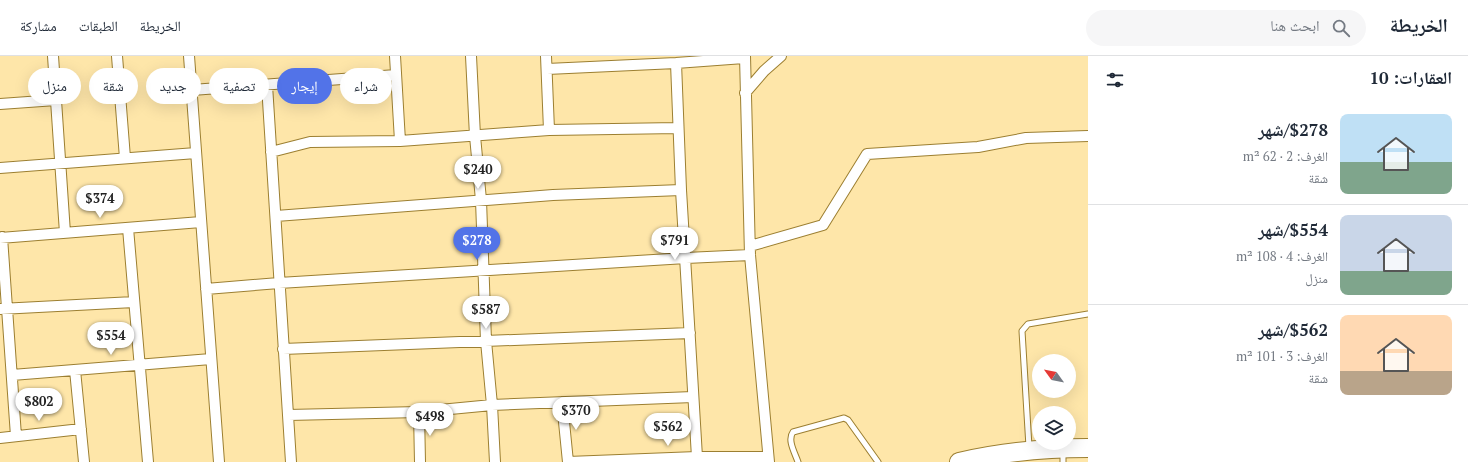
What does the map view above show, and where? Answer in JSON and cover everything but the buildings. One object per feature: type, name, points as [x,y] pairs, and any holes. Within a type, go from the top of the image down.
[{"type":"highway","points":[[959,462],[999,458],[1029,450],[1063,455],[1088,448]]},
{"type":"street","points":[[53,56],[54,68]]},
{"type":"street","points":[[117,56],[125,158]]},
{"type":"street","points":[[189,56],[190,68]]},
{"type":"street","points":[[395,56],[400,141]]},
{"type":"street","points":[[471,56],[475,136],[481,200],[486,340],[492,405],[495,462]]},
{"type":"street","points":[[546,56],[550,130]]},
{"type":"street","points":[[745,93],[764,71],[781,56]]},
{"type":"street","points":[[547,69],[676,63],[744,57],[750,251],[768,459],[697,457],[568,462],[562,402]]},
{"type":"street","points":[[676,63],[681,190],[697,457]]},
{"type":"street","points":[[269,84],[396,75]]},
{"type":"street","points":[[0,104],[28,102]]},
{"type":"street","points":[[56,104],[65,233]]},
{"type":"street","points":[[193,104],[218,462]]},
{"type":"street","points":[[268,104],[291,462]]},
{"type":"street","points":[[271,152],[310,142],[400,141],[550,130],[678,128]]},
{"type":"street","points":[[206,289],[279,283],[686,258],[750,251],[823,225],[867,154],[978,147],[1026,138],[1088,136]]},
{"type":"street","points":[[0,168],[196,153]]},
{"type":"street","points":[[276,216],[553,195],[681,190]]},
{"type":"street","points":[[16,436],[12,375],[4,309],[1,237],[201,222]]},
{"type":"street","points":[[128,228],[148,462]]},
{"type":"street","points":[[4,309],[134,302]]},
{"type":"street","points":[[283,349],[690,333]]},
{"type":"street","points":[[12,375],[211,359]]},
{"type":"street","points":[[75,370],[84,462]]},
{"type":"street","points":[[288,415],[419,412],[492,405],[693,396]]},
{"type":"street","points":[[419,412],[420,462]]},
{"type":"street","points":[[0,438],[81,429]]},
{"type":"lane","points":[[1029,450],[1022,331],[1028,324],[1088,314]]},
{"type":"lane","points":[[798,462],[791,439],[793,432],[844,418],[848,420],[878,462]]}]
